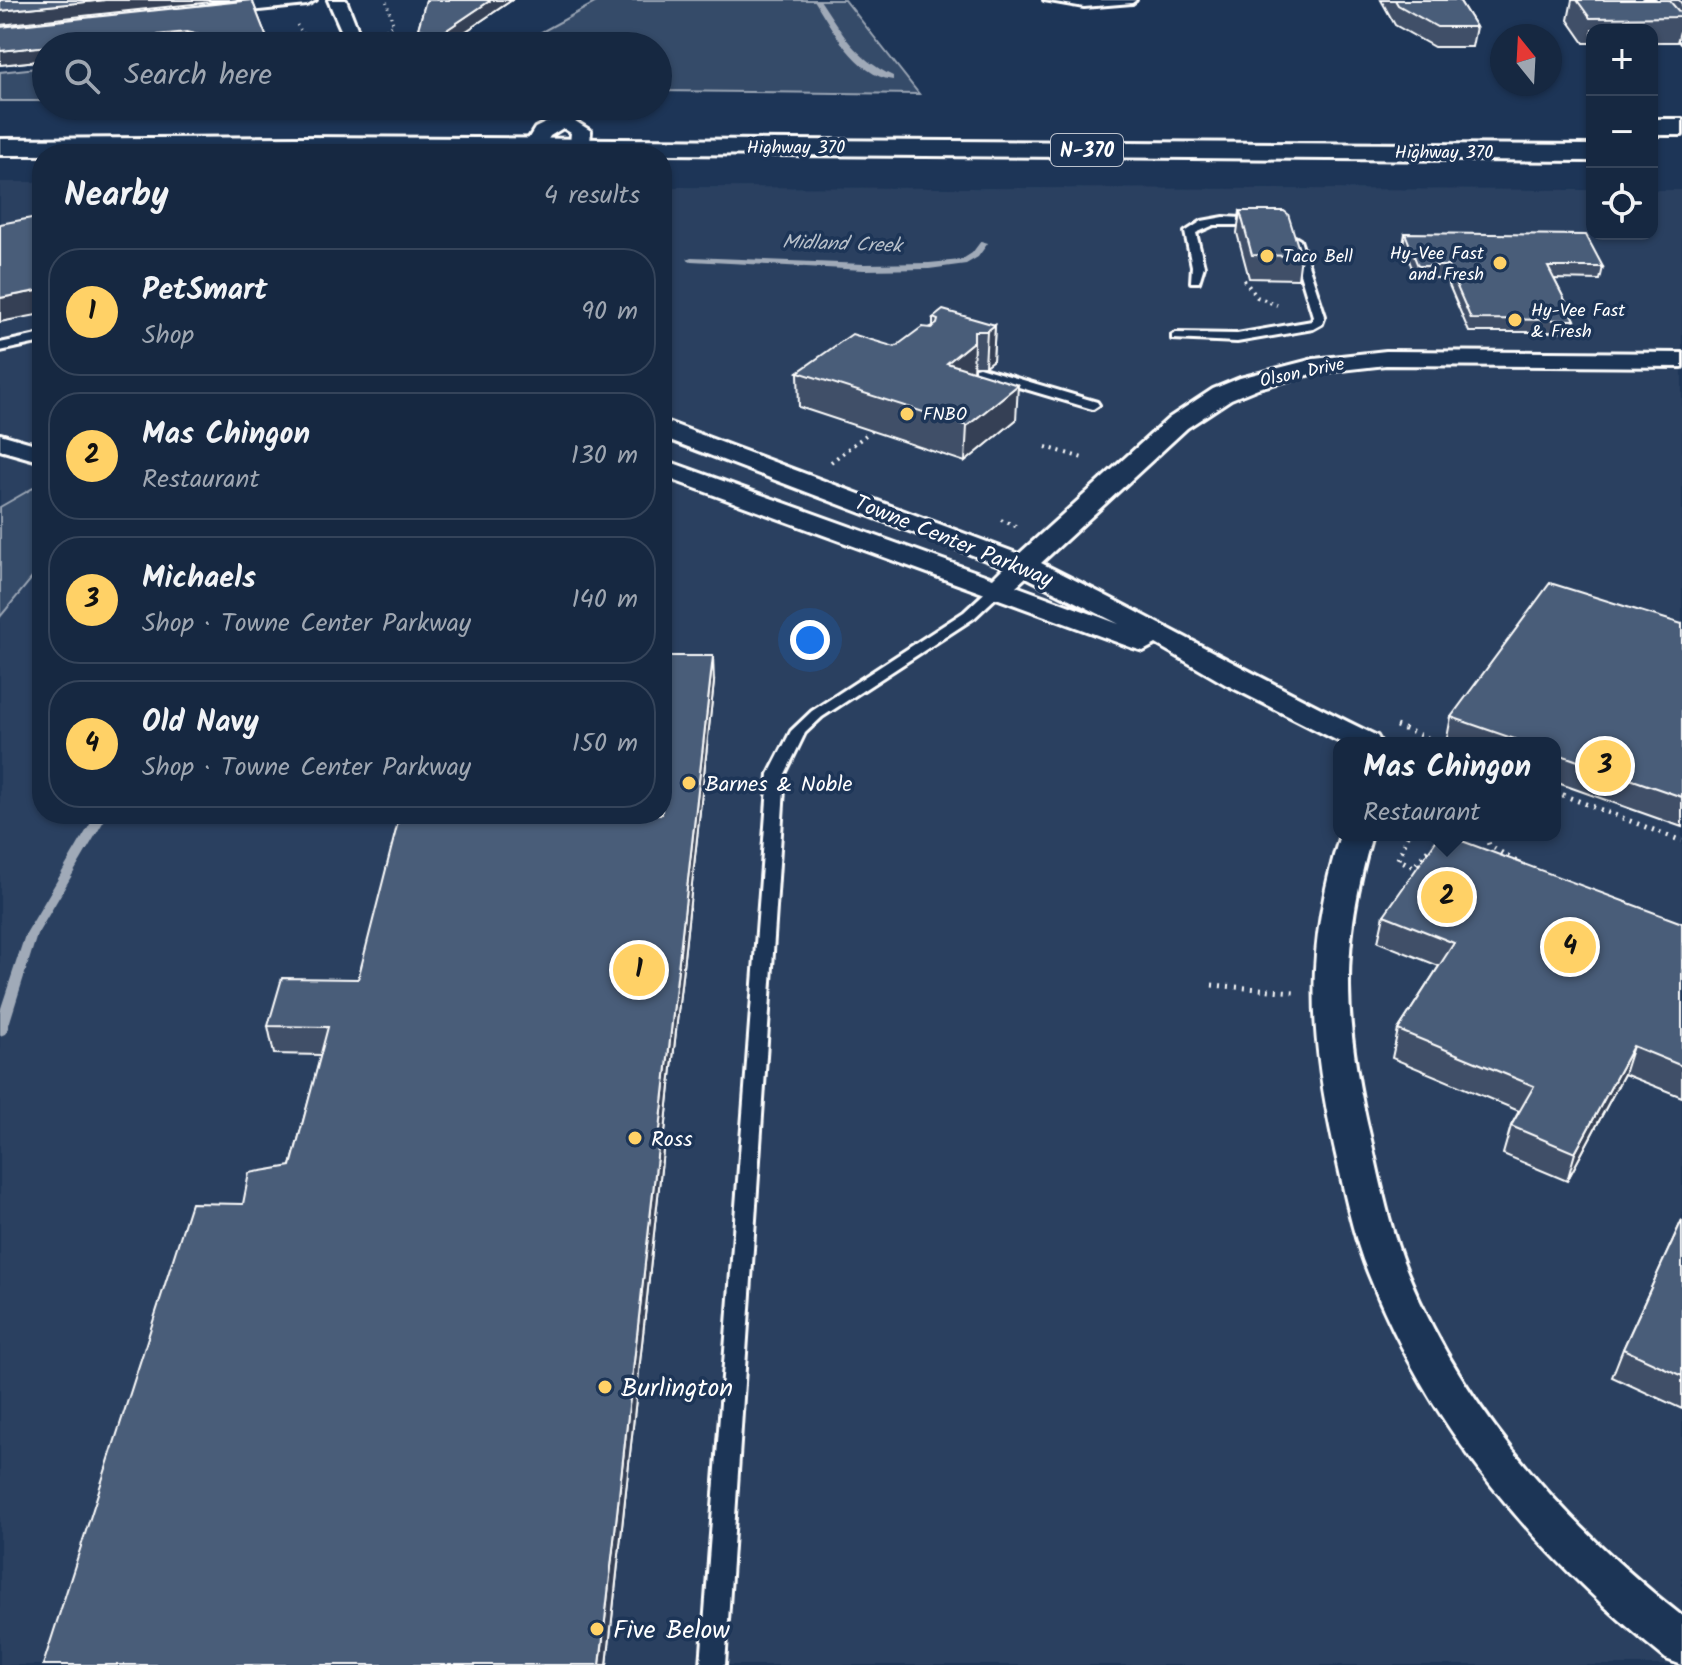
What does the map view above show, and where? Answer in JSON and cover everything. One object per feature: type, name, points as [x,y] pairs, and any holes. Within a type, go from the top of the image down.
[{"type":"highway","points":[[518,120],[610,121]]},
{"type":"highway","points":[[1658,127],[1682,127]]},
{"type":"highway","name":"Highway 370","points":[[0,147],[32,147]]},
{"type":"highway","name":"Highway 370","points":[[672,150],[1586,153]]},
{"type":"street","points":[[191,9],[307,0]]},
{"type":"street","points":[[337,0],[348,28]]},
{"type":"street","points":[[534,144],[542,132],[564,120],[581,131],[580,144]]},
{"type":"street","name":"Olson Drive","points":[[998,588],[1178,423],[1222,394],[1249,383],[1314,366],[1386,358],[1682,360]]},
{"type":"street","name":"Towne Center Parkway","points":[[672,432],[1023,565],[1136,621],[1235,678]]},
{"type":"street","points":[[0,442],[32,451]]},
{"type":"street","name":"Towne Center Parkway","points":[[672,471],[998,588],[1375,732]]},
{"type":"street","points":[[1354,841],[1332,928],[1329,994],[1336,1070],[1375,1231],[1398,1298],[1451,1401],[1524,1498],[1606,1581],[1682,1644]]},
{"type":"lane","points":[[1048,0],[1084,4],[1132,0]]},
{"type":"lane","points":[[1649,0],[1682,40]]},
{"type":"lane","points":[[1195,280],[1198,266],[1190,232],[1194,228],[1219,221],[1269,222]]},
{"type":"lane","points":[[1176,337],[1254,337],[1313,326],[1318,322],[1319,316],[1293,234],[1288,228]]},
{"type":"lane","points":[[0,347],[32,340]]},
{"type":"lane","points":[[979,371],[1093,405]]},
{"type":"lane","points":[[713,1665],[777,774],[799,731],[817,714],[969,615],[998,588]]},
{"type":"path","points":[[0,26],[191,9]]},
{"type":"path","points":[[826,465],[871,431]]},
{"type":"path","points":[[1046,447],[1086,459]]},
{"type":"path","points":[[1375,732],[1405,737]]},
{"type":"path","points":[[1561,794],[1682,841]]},
{"type":"path","points":[[1406,841],[1398,859],[1414,867],[1431,846],[1445,852]]},
{"type":"path","points":[[1488,841],[1489,845],[1520,864]]},
{"type":"path","points":[[1212,985],[1329,994]]},
{"type":"shaded area","points":[[600,0],[845,0],[919,94],[672,91],[672,32],[542,32]]},
{"type":"shaded area","points":[[32,69],[32,101],[0,101],[0,72]]},
{"type":"shaded area","points":[[0,182],[32,182],[32,824],[672,824],[672,187],[1586,190],[1586,240],[1658,240],[1658,190],[1682,190],[1682,1665],[0,1665]]},
{"type":"shaded area","points":[[32,489],[32,578],[0,617],[0,507]]},
{"type":"building","points":[[0,0],[105,0],[0,11]]},
{"type":"building","points":[[252,0],[265,32],[32,32],[32,48],[0,51],[0,27]]},
{"type":"building","points":[[426,0],[491,0],[443,32],[418,29]]},
{"type":"building","points":[[1395,0],[1459,0],[1476,27],[1437,27],[1398,5]]},
{"type":"building","points":[[1577,0],[1669,0],[1682,17],[1590,18]]},
{"type":"building","points":[[1240,211],[1284,211],[1288,214],[1301,256],[1252,255]]},
{"type":"building","points":[[32,218],[32,292],[0,298],[0,224]]},
{"type":"building","points":[[1405,233],[1586,235],[1603,267],[1548,267],[1575,320],[1471,319],[1448,266],[1418,266]]},
{"type":"building","points":[[943,310],[995,325],[987,331],[974,331],[974,341],[947,363],[1018,385],[967,426],[798,372],[852,334],[895,347],[922,327],[931,328],[937,324],[938,320],[933,318]]},
{"type":"building","points":[[1550,583],[1682,624],[1682,797],[1561,755],[1561,737],[1509,737],[1451,717]]},
{"type":"building","points":[[672,656],[713,656],[600,1665],[43,1665],[191,1203],[243,1204],[249,1173],[291,1166],[328,1027],[268,1026],[282,978],[358,979],[397,824],[672,824]]},
{"type":"building","points":[[1436,841],[1462,841],[1682,923],[1682,1066],[1633,1046],[1575,1153],[1511,1126],[1534,1086],[1398,1030],[1454,943],[1384,915]]},
{"type":"building","points":[[1682,1220],[1682,1376],[1623,1349]]},
{"type":"waterway","name":"Midland Creek","points":[[817,0],[848,48],[872,69],[890,78]]},
{"type":"waterway","name":"Midland Creek","points":[[691,259],[864,267],[929,266],[963,262],[975,255],[984,243]]},
{"type":"waterway","name":"Midland Creek","points":[[0,1031],[31,935],[96,824]]},
{"type":"place","name":"Taco Bell","points":[[1267,256]]},
{"type":"place","name":"Hy-Vee Fast and Fresh","points":[[1500,263]]},
{"type":"place","name":"Hy-Vee Fast & Fresh","points":[[1515,320]]},
{"type":"place","name":"FNBO","points":[[907,414]]},
{"type":"place","name":"Michaels","points":[[1605,766]]},
{"type":"place","name":"Barnes & Noble","points":[[689,783]]},
{"type":"place","name":"Mas Chingon","points":[[1447,897]]},
{"type":"place","name":"Old Navy","points":[[1570,947]]},
{"type":"place","name":"PetSmart","points":[[639,970]]},
{"type":"place","name":"Ross","points":[[635,1138]]},
{"type":"place","name":"Burlington","points":[[605,1387]]},
{"type":"place","name":"Five Below","points":[[597,1629]]}]
